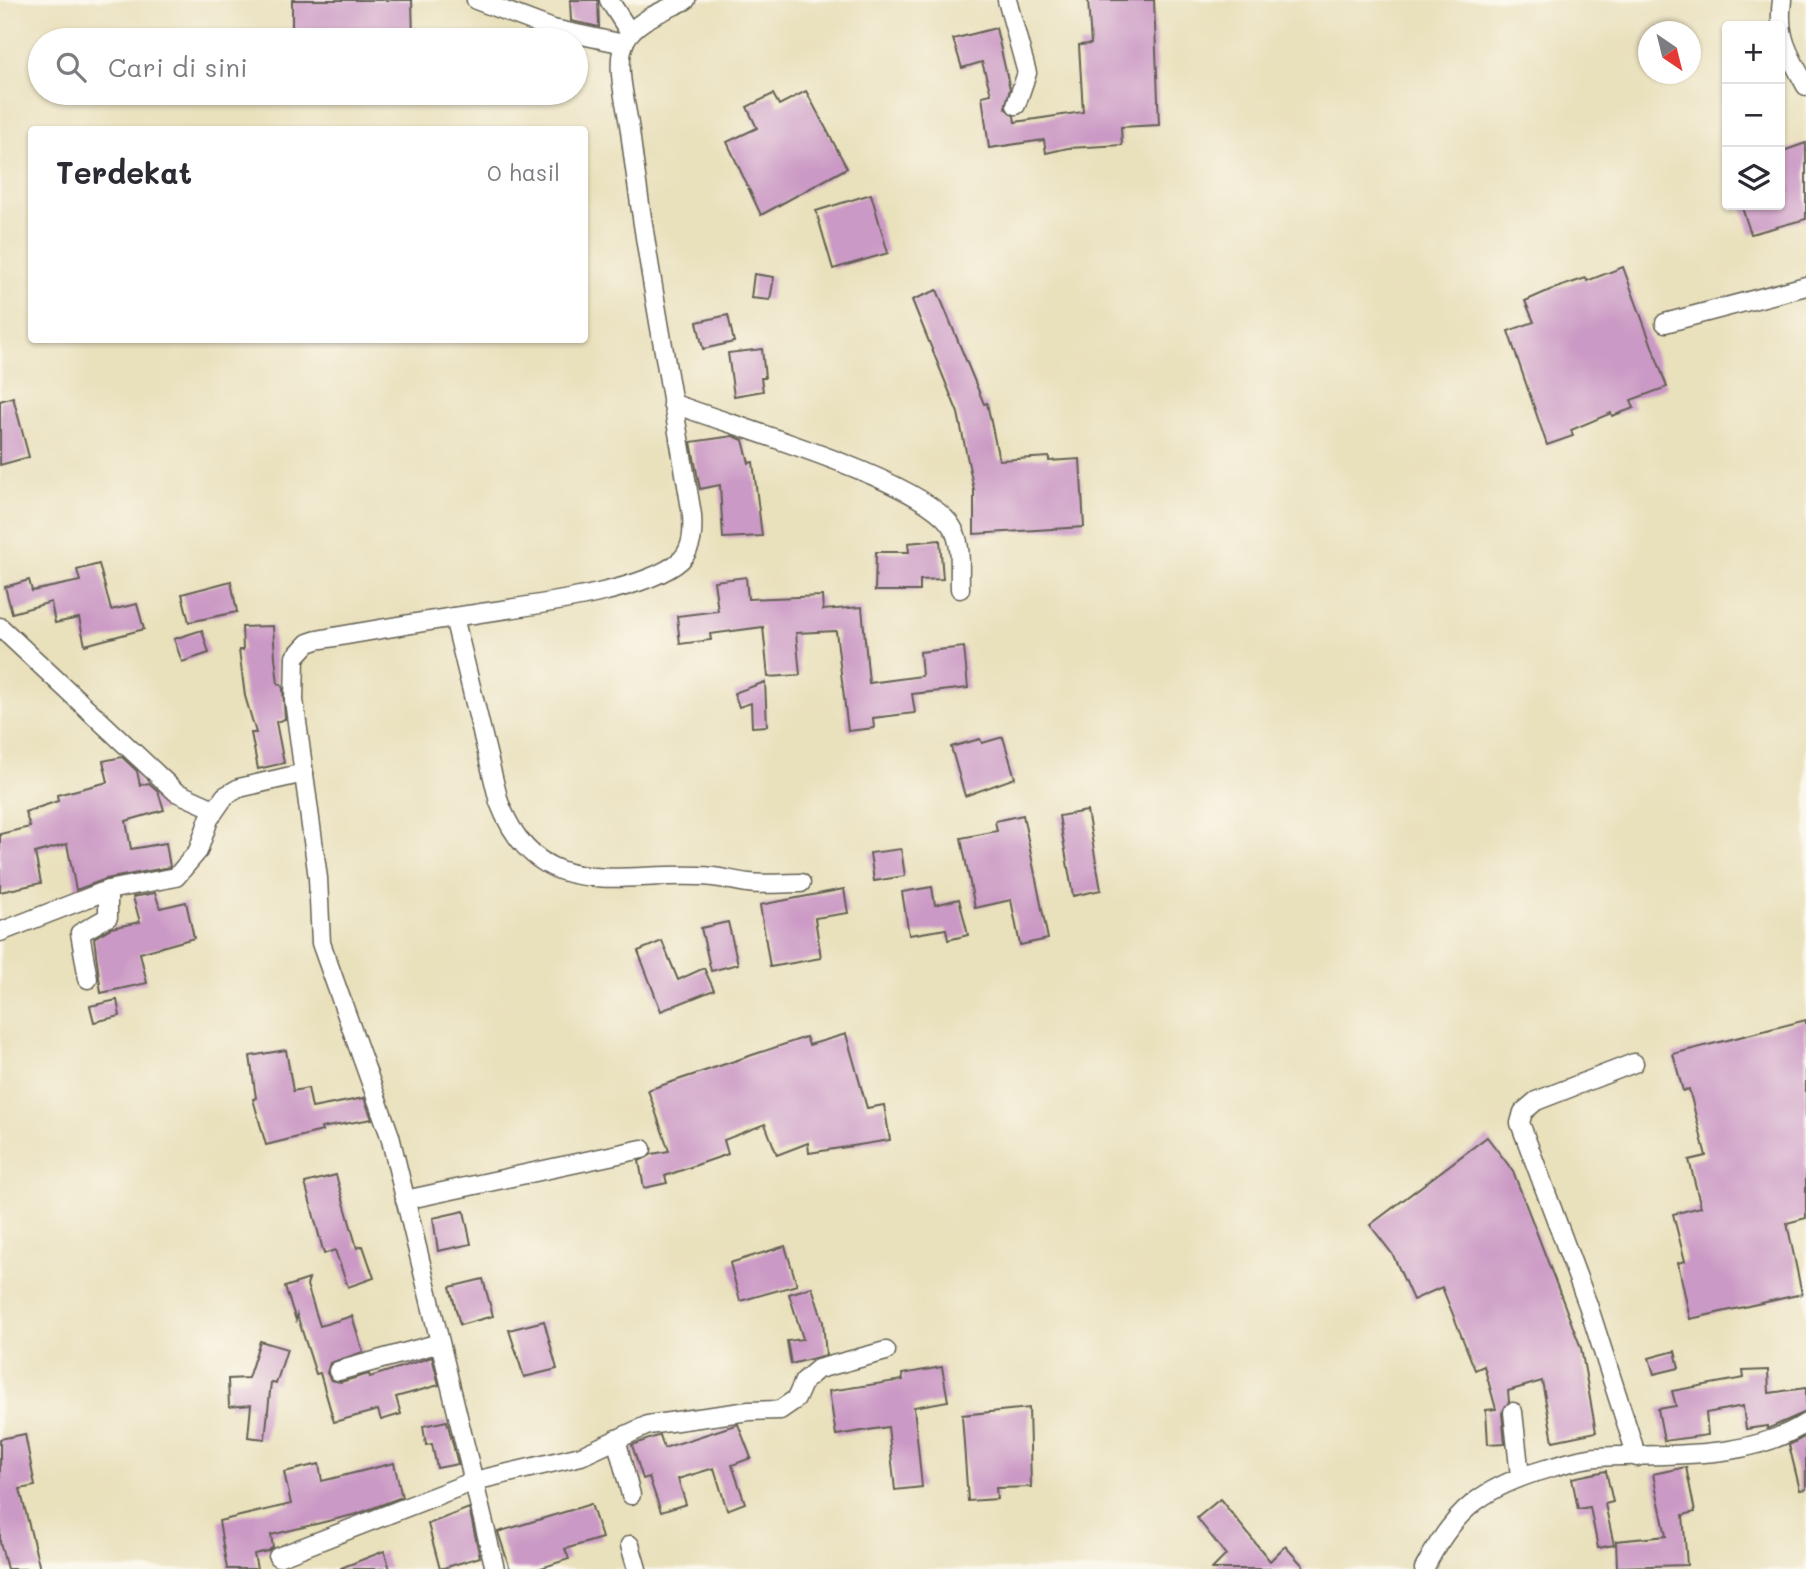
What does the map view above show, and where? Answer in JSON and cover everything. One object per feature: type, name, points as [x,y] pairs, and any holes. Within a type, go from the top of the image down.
[{"type":"street","points":[[476,0],[550,28]]},
{"type":"street","points":[[495,1569],[390,1136],[323,951],[318,878],[294,700],[295,657],[299,651],[317,640],[553,602],[644,581],[667,571],[683,558],[693,533],[692,515],[638,195],[622,66],[627,38],[609,0]]},
{"type":"street","points":[[588,33],[627,38],[649,18],[685,0]]},
{"type":"street","points":[[1007,0],[1027,73],[1016,105]]},
{"type":"street","points":[[1782,0],[1780,17],[1784,48],[1806,86]]},
{"type":"street","points":[[1665,323],[1806,286]]},
{"type":"street","points":[[672,403],[882,478],[933,507],[952,526],[958,538],[960,589]]},
{"type":"street","points":[[454,617],[499,802],[507,824],[534,856],[553,868],[582,877],[644,879],[697,875],[747,883],[802,883]]},
{"type":"street","points":[[1,632],[176,792],[214,809]]},
{"type":"street","points":[[1,930],[108,890],[176,877],[198,851],[214,809],[225,796],[239,788],[304,772]]},
{"type":"street","points":[[88,979],[80,933],[108,916],[108,890]]},
{"type":"street","points":[[1634,1063],[1536,1101],[1523,1112],[1520,1123],[1588,1305],[1637,1457]]},
{"type":"street","points":[[405,1200],[642,1149]]},
{"type":"street","points":[[338,1371],[440,1343]]},
{"type":"street","points":[[278,1558],[474,1481],[581,1456],[648,1425],[749,1411],[780,1410],[796,1399],[804,1381],[818,1369],[886,1351]]},
{"type":"street","points":[[1513,1412],[1520,1476]]},
{"type":"street","points":[[1424,1569],[1442,1535],[1458,1515],[1478,1497],[1520,1476],[1597,1457],[1718,1452],[1774,1439],[1806,1423]]},
{"type":"street","points":[[616,1439],[631,1495]]},
{"type":"street","points":[[630,1545],[637,1569]]},
{"type":"building","points":[[292,0],[412,0],[413,28],[292,28]]},
{"type":"building","points":[[570,0],[598,0],[599,27],[571,21]]},
{"type":"building","points":[[1088,0],[1154,0],[1159,125],[1121,127],[1122,145],[1068,148],[1046,153],[1044,140],[989,148],[982,96],[991,94],[982,62],[962,68],[953,39],[996,28],[1010,89],[1005,108],[1014,116],[1015,122],[1083,112],[1079,45],[1091,44]]},
{"type":"building","points":[[806,91],[847,168],[761,215],[727,142],[757,128],[747,107],[773,94],[779,105]]},
{"type":"building","points":[[1806,143],[1806,219],[1751,234],[1743,210],[1785,210],[1785,150]]},
{"type":"building","points":[[871,194],[888,253],[833,269],[816,211]]},
{"type":"building","points":[[1623,267],[1667,387],[1631,400],[1634,408],[1612,416],[1611,413],[1571,430],[1573,436],[1547,445],[1508,331],[1534,322],[1525,301],[1550,290],[1586,278],[1587,281]]},
{"type":"building","points":[[754,274],[774,277],[770,300],[751,298]]},
{"type":"building","points":[[937,290],[984,404],[987,403],[999,460],[1049,457],[1049,461],[1080,459],[1084,527],[974,534],[974,490],[958,413],[912,300]]},
{"type":"building","points":[[728,315],[734,342],[703,349],[697,322]]},
{"type":"building","points":[[762,349],[765,378],[761,378],[763,391],[734,396],[728,353]]},
{"type":"building","points":[[13,397],[29,457],[0,465],[0,401]]},
{"type":"building","points":[[733,436],[743,440],[749,463],[753,462],[762,536],[723,538],[720,485],[700,489],[691,442]]},
{"type":"building","points":[[940,540],[943,579],[920,580],[920,591],[875,591],[876,552],[909,552],[908,543]]},
{"type":"building","points":[[99,564],[111,610],[137,604],[144,629],[85,645],[79,618],[55,623],[51,602],[12,613],[5,587],[29,580],[32,591],[80,581],[77,570]]},
{"type":"building","points":[[746,577],[748,599],[822,596],[823,610],[862,607],[869,683],[922,676],[920,652],[964,647],[968,688],[912,694],[915,713],[873,718],[874,728],[848,731],[836,631],[796,633],[800,675],[768,677],[763,627],[710,634],[711,640],[680,644],[677,616],[718,611],[714,581]]},
{"type":"building","points":[[231,581],[237,612],[189,622],[182,594]]},
{"type":"building","points":[[273,626],[278,684],[281,684],[283,689],[285,719],[276,722],[284,763],[258,769],[251,733],[256,733],[245,696],[239,650],[243,650],[242,627]]},
{"type":"building","points":[[202,630],[209,653],[182,662],[174,639]]},
{"type":"building","points":[[765,682],[767,726],[752,727],[751,703],[739,707],[734,693]]},
{"type":"building","points":[[1003,737],[1015,778],[965,796],[951,747],[980,739],[982,743]]},
{"type":"building","points":[[122,757],[137,771],[140,785],[149,783],[158,791],[164,810],[126,821],[131,849],[166,843],[170,867],[106,879],[76,890],[67,844],[35,853],[41,883],[0,892],[0,834],[30,827],[25,812],[58,801],[57,795],[108,782],[103,761]]},
{"type":"building","points":[[1087,811],[1101,890],[1073,896],[1059,816]]},
{"type":"building","points":[[1023,815],[1048,939],[1020,945],[1011,900],[975,908],[961,838],[997,831],[995,821]]},
{"type":"building","points":[[901,849],[905,876],[874,881],[870,853]]},
{"type":"building","points":[[932,887],[935,905],[959,899],[968,935],[948,940],[946,929],[909,935],[902,892]]},
{"type":"building","points":[[844,889],[848,913],[815,918],[821,958],[770,967],[760,905]]},
{"type":"building","points":[[155,893],[160,908],[186,902],[194,938],[140,953],[147,983],[101,993],[94,938],[111,928],[140,922],[133,897]]},
{"type":"building","points":[[728,922],[738,964],[711,971],[701,928]]},
{"type":"building","points":[[662,941],[678,980],[704,968],[714,990],[661,1011],[638,951]]},
{"type":"building","points":[[117,1000],[120,1016],[94,1022],[90,1006]]},
{"type":"building","points":[[1806,1020],[1806,1218],[1787,1223],[1802,1294],[1690,1319],[1678,1263],[1685,1261],[1673,1214],[1701,1207],[1689,1160],[1706,1156],[1689,1089],[1683,1091],[1673,1054]]},
{"type":"building","points":[[846,1034],[867,1108],[884,1105],[890,1140],[809,1153],[808,1143],[777,1155],[765,1124],[724,1140],[728,1154],[665,1176],[667,1183],[644,1188],[639,1161],[652,1154],[669,1151],[648,1090],[806,1037],[809,1045]]},
{"type":"building","points":[[286,1050],[293,1091],[308,1088],[312,1108],[364,1098],[372,1119],[321,1128],[322,1131],[266,1145],[253,1099],[256,1098],[250,1056]]},
{"type":"building","points":[[1487,1137],[1513,1171],[1581,1348],[1596,1432],[1553,1441],[1542,1381],[1508,1391],[1509,1402],[1502,1413],[1505,1443],[1488,1444],[1486,1410],[1496,1409],[1484,1366],[1475,1370],[1442,1287],[1413,1300],[1393,1255],[1370,1225]]},
{"type":"building","points":[[336,1175],[357,1248],[363,1246],[374,1278],[348,1287],[335,1250],[324,1254],[305,1183]]},
{"type":"building","points":[[464,1211],[471,1244],[438,1251],[433,1218]]},
{"type":"building","points":[[785,1246],[797,1285],[740,1301],[730,1263]]},
{"type":"building","points":[[309,1279],[307,1285],[320,1326],[352,1316],[363,1352],[330,1363],[327,1373],[331,1380],[341,1382],[369,1374],[370,1377],[432,1357],[439,1385],[396,1397],[401,1414],[381,1420],[378,1410],[334,1422],[320,1373],[316,1374],[285,1287]]},
{"type":"building","points":[[483,1279],[493,1316],[460,1325],[450,1287]]},
{"type":"building","points":[[812,1287],[823,1322],[826,1355],[791,1364],[787,1341],[803,1339],[789,1294]]},
{"type":"building","points":[[544,1321],[557,1369],[524,1377],[509,1330]]},
{"type":"building","points":[[260,1341],[287,1349],[276,1384],[271,1382],[265,1439],[248,1437],[251,1405],[229,1407],[228,1379],[248,1378]]},
{"type":"building","points":[[1675,1351],[1679,1368],[1654,1374],[1649,1358]]},
{"type":"building","points":[[942,1367],[948,1401],[914,1407],[922,1487],[895,1490],[888,1427],[836,1435],[829,1391],[903,1380],[902,1374]]},
{"type":"building","points":[[1768,1370],[1769,1393],[1806,1388],[1806,1412],[1767,1429],[1767,1426],[1746,1429],[1743,1406],[1706,1413],[1708,1435],[1664,1441],[1658,1409],[1676,1406],[1672,1391],[1744,1378],[1743,1371]]},
{"type":"building","points":[[1029,1408],[1031,1487],[996,1488],[997,1499],[968,1501],[962,1415]]},
{"type":"building","points":[[447,1421],[458,1464],[437,1468],[432,1444],[426,1445],[423,1426]]},
{"type":"building","points":[[738,1424],[751,1458],[732,1465],[745,1503],[727,1510],[714,1468],[678,1479],[686,1504],[661,1512],[649,1477],[643,1479],[632,1445],[660,1435],[664,1448]]},
{"type":"building","points":[[25,1434],[35,1486],[20,1489],[40,1569],[7,1569],[0,1542],[0,1439]]},
{"type":"building","points":[[1806,1436],[1806,1489],[1800,1490],[1789,1445]]},
{"type":"building","points":[[394,1463],[402,1497],[357,1514],[271,1535],[273,1547],[254,1554],[257,1569],[227,1569],[219,1521],[291,1504],[284,1472],[319,1464],[322,1481]]},
{"type":"building","points":[[1686,1467],[1695,1512],[1683,1515],[1687,1565],[1617,1567],[1616,1541],[1666,1536],[1653,1474]]},
{"type":"building","points":[[1606,1471],[1613,1502],[1605,1504],[1614,1545],[1598,1548],[1590,1507],[1578,1509],[1572,1478]]},
{"type":"building","points":[[1220,1499],[1270,1561],[1285,1546],[1306,1569],[1212,1569],[1226,1555],[1197,1518]]},
{"type":"building","points":[[591,1504],[602,1538],[565,1549],[569,1559],[538,1569],[510,1569],[498,1532]]},
{"type":"building","points":[[469,1508],[480,1557],[440,1569],[428,1524]]},
{"type":"building","points":[[384,1551],[390,1569],[341,1569],[341,1568]]}]
